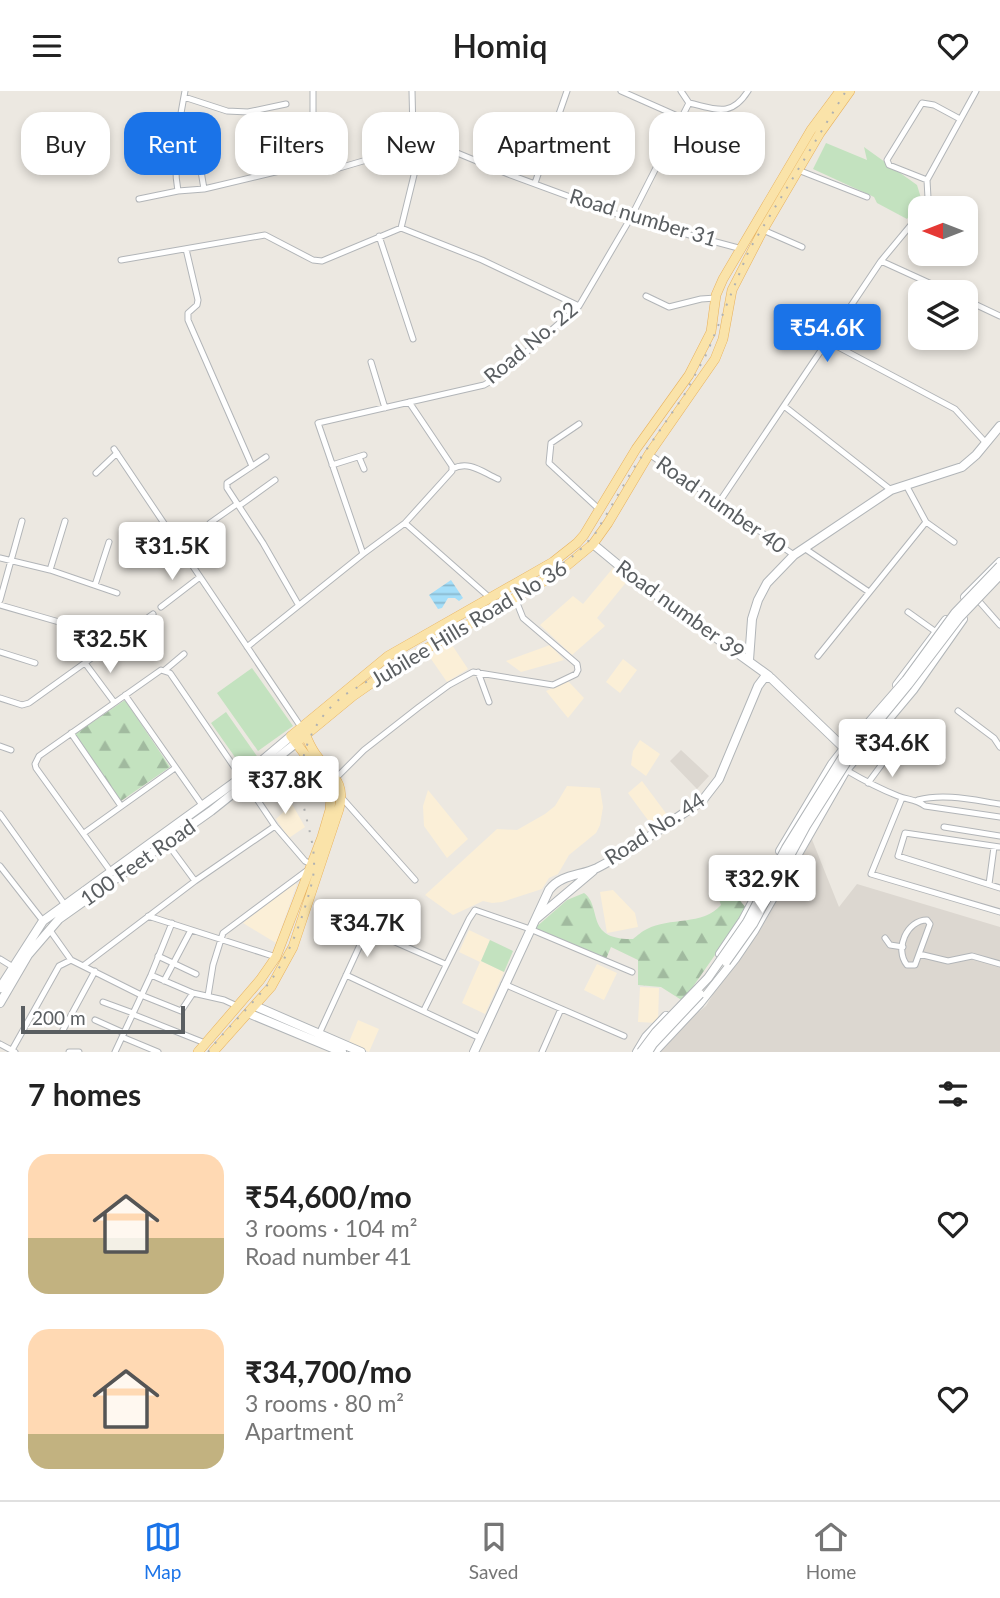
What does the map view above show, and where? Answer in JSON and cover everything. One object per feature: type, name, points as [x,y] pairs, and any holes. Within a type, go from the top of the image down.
[{"type":"main road","name":"Jubilee Hills Road No 36","points":[[294,739],[388,656],[566,553],[584,535],[636,449],[701,354],[711,332],[716,297],[723,279],[811,130],[840,91]]},
{"type":"main road","name":"Jubilee Hills Road No 36","points":[[303,731],[396,666],[558,573],[593,544],[649,454],[715,359],[723,339],[732,290],[763,230],[820,133],[850,91]]},
{"type":"main road","points":[[778,185],[787,190]]},
{"type":"main road","points":[[749,660],[752,619],[758,600],[767,583],[794,555],[891,489],[961,467],[976,456],[1000,426]]},
{"type":"main road","points":[[606,500],[617,508]]},
{"type":"main road","name":"Road number 39","points":[[593,544],[640,583],[769,676]]},
{"type":"main road","points":[[639,1052],[646,1037],[709,970],[743,920],[797,821],[844,748],[974,587],[1000,564]]},
{"type":"main road","points":[[639,1052],[708,978],[747,922],[786,848],[852,742],[906,680],[955,613],[1000,564]]},
{"type":"main road","points":[[654,1052],[713,988],[735,959],[754,931],[846,770],[913,690],[978,600],[1000,576]]},
{"type":"main road","points":[[648,1052],[715,977],[753,924],[806,826],[853,752],[959,618],[1000,576]]},
{"type":"main road","points":[[769,676],[844,748]]},
{"type":"main road","name":"Road No. 44","points":[[474,1052],[544,898],[555,883],[596,869],[702,801],[719,779],[758,686],[769,676]]},
{"type":"main road","points":[[213,1052],[252,1009],[283,966],[299,933],[342,798],[335,778],[317,756],[303,731]]},
{"type":"main road","points":[[198,1052],[260,980],[276,957],[330,810],[330,790],[294,739]]},
{"type":"main road","name":"100 Feet Road","points":[[0,988],[43,921],[167,843],[294,739]]},
{"type":"main road","name":"100 Feet Road","points":[[0,1003],[29,955],[49,929],[111,872],[202,805],[244,780]]},
{"type":"main road","points":[[797,821],[806,837]]},
{"type":"main road","points":[[532,925],[596,869]]},
{"type":"main road","points":[[288,928],[299,933]]},
{"type":"main road","points":[[252,1009],[342,1052]]},
{"type":"main road","points":[[270,1017],[361,1052]]},
{"type":"street","points":[[313,91],[313,112]]},
{"type":"street","points":[[412,91],[413,112]]},
{"type":"street","points":[[535,183],[567,91]]},
{"type":"street","points":[[621,91],[668,112]]},
{"type":"street","points":[[681,91],[689,103],[724,111],[737,105],[748,91]]},
{"type":"street","points":[[928,196],[927,180],[976,91]]},
{"type":"street","points":[[181,191],[176,179],[178,129],[185,94],[227,111],[248,112],[286,104]]},
{"type":"street","name":"Road No. 22","points":[[685,112],[689,103]]},
{"type":"street","points":[[927,180],[889,165],[887,160],[922,103],[960,118]]},
{"type":"street","name":"Road number 31","points":[[459,153],[630,219],[742,249]]},
{"type":"street","points":[[799,170],[867,197]]},
{"type":"street","points":[[202,175],[204,189]]},
{"type":"street","name":"Road number 31","points":[[139,199],[204,189],[263,175]]},
{"type":"street","points":[[401,228],[413,187],[413,175]]},
{"type":"street","name":"Road No. 22","points":[[332,465],[318,423],[484,385],[579,306],[653,175]]},
{"type":"street","points":[[121,260],[265,235],[313,260],[322,261],[401,228],[482,260],[579,306]]},
{"type":"street","points":[[718,504],[881,261],[908,228]]},
{"type":"street","points":[[763,230],[802,247]]},
{"type":"street","points":[[379,236],[413,339]]},
{"type":"street","points":[[186,249],[198,300],[187,316],[252,466]]},
{"type":"street","points":[[881,261],[923,280]]},
{"type":"street","points":[[646,296],[669,307],[716,297]]},
{"type":"street","points":[[978,306],[1000,316]]},
{"type":"street","points":[[827,341],[955,409],[986,443]]},
{"type":"street","points":[[370,362],[385,408]]},
{"type":"street","points":[[247,647],[298,604],[405,523],[451,475],[452,469],[409,402]]},
{"type":"street","points":[[784,406],[891,489]]},
{"type":"street","points":[[579,424],[551,443],[549,463],[600,510]]},
{"type":"street","points":[[96,473],[116,451],[303,731]]},
{"type":"street","name":"Road number 40","points":[[649,454],[794,555]]},
{"type":"street","points":[[363,554],[332,465],[362,456],[364,469]]},
{"type":"street","points":[[266,457],[227,483],[227,488],[298,604]]},
{"type":"street","points":[[452,469],[459,465],[469,465],[498,479]]},
{"type":"street","points":[[210,523],[275,480]]},
{"type":"street","points":[[905,484],[926,522],[954,542]]},
{"type":"street","points":[[0,600],[22,521]]},
{"type":"street","points":[[50,570],[65,521]]},
{"type":"street","points":[[818,656],[926,522]]},
{"type":"street","points":[[405,523],[490,598]]},
{"type":"street","points":[[95,585],[109,542]]},
{"type":"street","points":[[804,548],[869,592]]},
{"type":"street","points":[[0,558],[50,570],[117,593]]},
{"type":"street","points":[[161,607],[200,577]]},
{"type":"street","points":[[335,778],[364,750],[449,685],[478,671],[553,685],[578,672],[577,664],[523,618],[515,598]]},
{"type":"street","points":[[978,600],[1000,625]]},
{"type":"street","points":[[0,605],[73,626],[96,654]]},
{"type":"street","points":[[908,612],[936,632]]},
{"type":"street","points":[[0,698],[26,705],[153,614]]},
{"type":"street","points":[[0,652],[35,663]]},
{"type":"street","points":[[111,872],[35,764],[39,756],[114,702],[161,670],[165,670],[184,654]]},
{"type":"street","points":[[85,663],[114,702]]},
{"type":"street","points":[[165,670],[170,673],[275,826],[310,867],[226,930],[220,939],[208,996]]},
{"type":"street","points":[[478,671],[489,702]]},
{"type":"street","points":[[125,695],[202,805]]},
{"type":"street","points":[[958,711],[994,738],[1000,747]]},
{"type":"street","points":[[71,733],[121,806]]},
{"type":"street","points":[[0,746],[11,750]]},
{"type":"street","points":[[867,783],[885,760]]},
{"type":"street","points":[[84,833],[175,768]]},
{"type":"street","points":[[846,770],[867,783],[902,798],[918,800],[929,797],[955,797],[1000,804]]},
{"type":"street","points":[[342,798],[415,880]]},
{"type":"street","points":[[902,798],[871,874],[1000,912]]},
{"type":"street","points":[[918,800],[925,806],[1000,817]]},
{"type":"street","points":[[0,814],[65,905]]},
{"type":"street","points":[[83,966],[195,881],[275,826]]},
{"type":"street","points":[[944,827],[1000,836]]},
{"type":"street","points":[[989,884],[997,847],[905,833],[898,856],[900,858],[1000,888]]},
{"type":"street","points":[[167,843],[195,881]]},
{"type":"street","points":[[0,866],[43,921]]},
{"type":"street","points":[[424,1010],[445,964],[475,910],[532,925],[632,972]]},
{"type":"street","points":[[148,916],[276,957]]},
{"type":"street","points":[[922,920],[928,920],[930,924],[919,954],[915,965],[907,965],[903,947],[910,927],[922,920]]},
{"type":"street","points":[[115,1052],[172,923]]},
{"type":"street","points":[[49,929],[71,960],[141,995],[181,1011],[193,993]]},
{"type":"street","points":[[164,981],[191,930]]},
{"type":"street","points":[[319,1034],[365,933],[370,931],[445,964]]},
{"type":"street","points":[[885,937],[890,944],[903,947]]},
{"type":"street","points":[[919,954],[948,961],[972,955],[1000,964]]},
{"type":"street","points":[[158,956],[195,974]]},
{"type":"street","points":[[0,959],[13,967]]},
{"type":"street","points":[[0,1044],[14,1051],[60,966],[71,960]]},
{"type":"street","points":[[63,1030],[95,971]]},
{"type":"street","points":[[151,975],[193,993],[237,1006]]},
{"type":"street","points":[[346,975],[480,1038]]},
{"type":"street","points":[[504,984],[624,1037]]},
{"type":"street","points":[[103,1002],[205,1043]]},
{"type":"street","points":[[542,1052],[561,1009]]},
{"type":"street","points":[[95,1020],[158,1052]]},
{"type":"street","points":[[69,1052],[79,1052]]},
{"type":"shaded area","points":[[613,568],[628,580],[597,618],[605,626],[572,655],[540,625],[573,596],[583,604]]},
{"type":"shaded area","points":[[450,642],[468,669],[447,682],[429,656]]},
{"type":"shaded area","points":[[550,645],[564,660],[521,672],[506,661]]},
{"type":"shaded area","points":[[623,659],[637,670],[620,693],[606,682]]},
{"type":"shaded area","points":[[568,681],[584,698],[568,718],[546,691]]},
{"type":"shaded area","points":[[640,740],[660,754],[646,776],[631,765],[633,751]]},
{"type":"shaded area","points":[[681,750],[709,776],[697,789],[670,761]]},
{"type":"shaded area","points":[[642,781],[668,816],[653,827],[628,793]]},
{"type":"shaded area","points":[[567,786],[600,788],[603,807],[600,825],[596,833],[569,855],[558,874],[549,878],[542,889],[502,902],[483,901],[453,915],[425,895],[497,829],[517,830],[545,814],[555,806]]},
{"type":"shaded area","points":[[428,790],[468,839],[447,858],[424,826],[423,806]]},
{"type":"shaded area","points":[[292,804],[305,827],[289,838],[276,819]]},
{"type":"shaded area","points":[[809,832],[839,907],[857,884],[1000,927],[1000,1052],[660,1052],[673,1032],[706,1006]]},
{"type":"shaded area","points":[[294,883],[297,884],[276,943],[243,923]]},
{"type":"shaded area","points":[[613,890],[635,913],[638,927],[607,933],[600,892]]},
{"type":"shaded area","points":[[469,930],[490,940],[481,961],[504,972],[485,1014],[462,1003],[480,962],[459,952]]},
{"type":"shaded area","points":[[597,964],[617,973],[604,1000],[584,990]]},
{"type":"shaded area","points":[[640,987],[659,988],[658,1023],[638,1022]]},
{"type":"shaded area","points":[[358,1020],[379,1029],[369,1052],[349,1042]]},
{"type":"green space","points":[[826,143],[867,160],[864,147],[917,185],[920,196],[908,196],[907,219],[877,203],[874,197],[813,169]]},
{"type":"green space","points":[[252,668],[293,726],[258,751],[217,693]]},
{"type":"green space","points":[[125,700],[170,767],[121,801],[75,734]]},
{"type":"green space","points":[[226,712],[259,759],[244,770],[211,723]]},
{"type":"green space","points":[[717,877],[721,878],[747,909],[683,1001],[661,987],[638,985],[638,960],[611,947],[606,959],[535,928],[567,900],[584,893],[590,899],[601,929],[618,938],[633,939],[656,925],[695,919],[714,912],[721,905],[713,882]]},
{"type":"green space","points":[[490,940],[513,951],[504,972],[481,961]]},
{"type":"water","points":[[451,580],[463,598],[459,601],[448,598],[442,608],[438,609],[429,595]]},
{"type":"railway","points":[[208,1052],[273,977],[287,953],[303,913],[314,863],[302,797],[302,767],[309,739],[316,726],[324,714],[346,694],[550,573],[577,553],[595,534],[633,469],[683,397],[707,353],[749,250],[846,91]]}]
